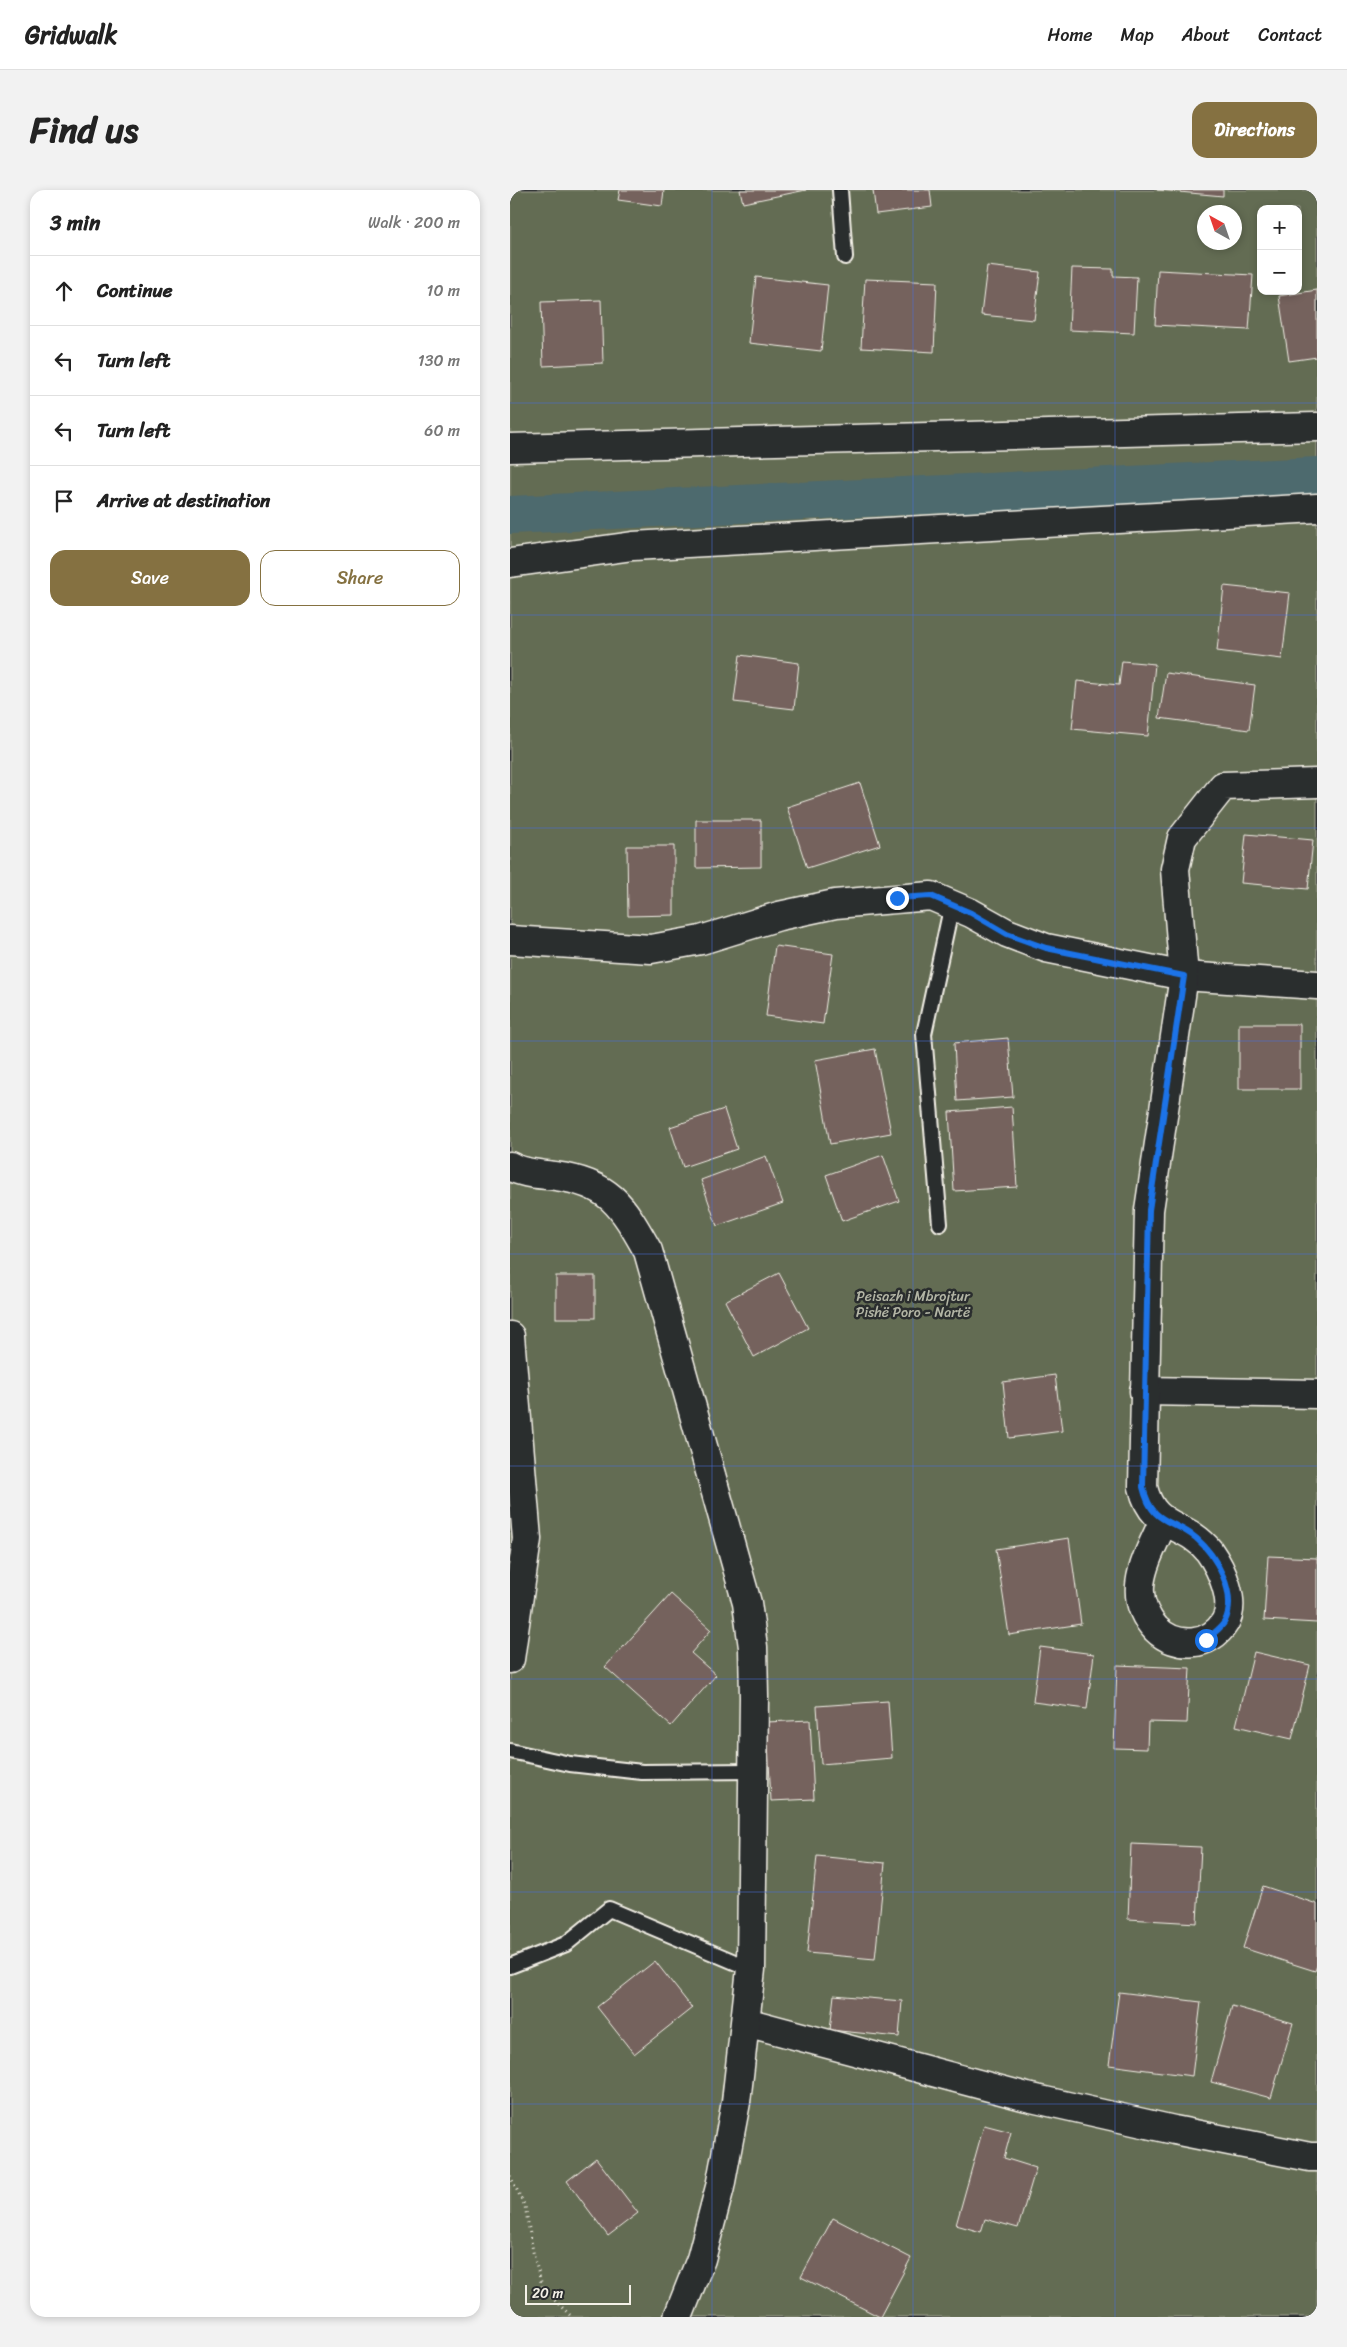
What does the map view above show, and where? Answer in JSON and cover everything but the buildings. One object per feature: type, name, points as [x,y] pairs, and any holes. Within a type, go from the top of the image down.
[{"type":"street","points":[[510,448],[1317,427]]},
{"type":"street","points":[[510,563],[633,546],[1317,508]]},
{"type":"street","points":[[1164,1520],[1154,1513],[1147,1503],[1143,1487],[1144,1390],[1149,1210],[1184,976],[1175,869],[1182,838],[1223,786],[1317,782]]},
{"type":"street","points":[[510,940],[651,949],[701,940],[779,916],[835,904],[931,896],[952,904],[1007,934],[1046,948],[1184,976],[1317,985]]},
{"type":"street","points":[[510,1166],[590,1183],[604,1191],[624,1213],[648,1251],[747,1603],[753,1648],[754,1771],[751,1969],[746,2022],[736,2102],[720,2186],[701,2260],[678,2317]]},
{"type":"street","points":[[510,1336],[527,1539],[510,1659]]},
{"type":"street","points":[[1144,1390],[1317,1394]]},
{"type":"street","points":[[746,2022],[1027,2096],[1174,2130],[1317,2157]]},
{"type":"lane","points":[[840,190],[845,257]]},
{"type":"lane","points":[[940,1224],[924,1034],[952,904]]},
{"type":"lane","points":[[510,1751],[570,1764],[642,1772],[754,1771]]},
{"type":"lane","points":[[510,1966],[566,1944],[609,1909],[751,1969]]},
{"type":"path","points":[[510,2176],[525,2206],[534,2257],[543,2289],[572,2317]]},
{"type":"green space","name":"Peisazh i Mbrojtur Pishë Poro - Nartë","points":[[510,190],[1317,190],[1317,2317],[510,2317]]},
{"type":"waterway","points":[[510,515],[1317,476]]},
{"type":"route","points":[[897,898],[931,896],[971,913],[1007,934],[1046,948],[1184,976],[1149,1210],[1142,1461],[1143,1487],[1147,1503],[1154,1513],[1195,1537],[1209,1551],[1227,1588],[1229,1609],[1225,1623],[1206,1640]]}]
